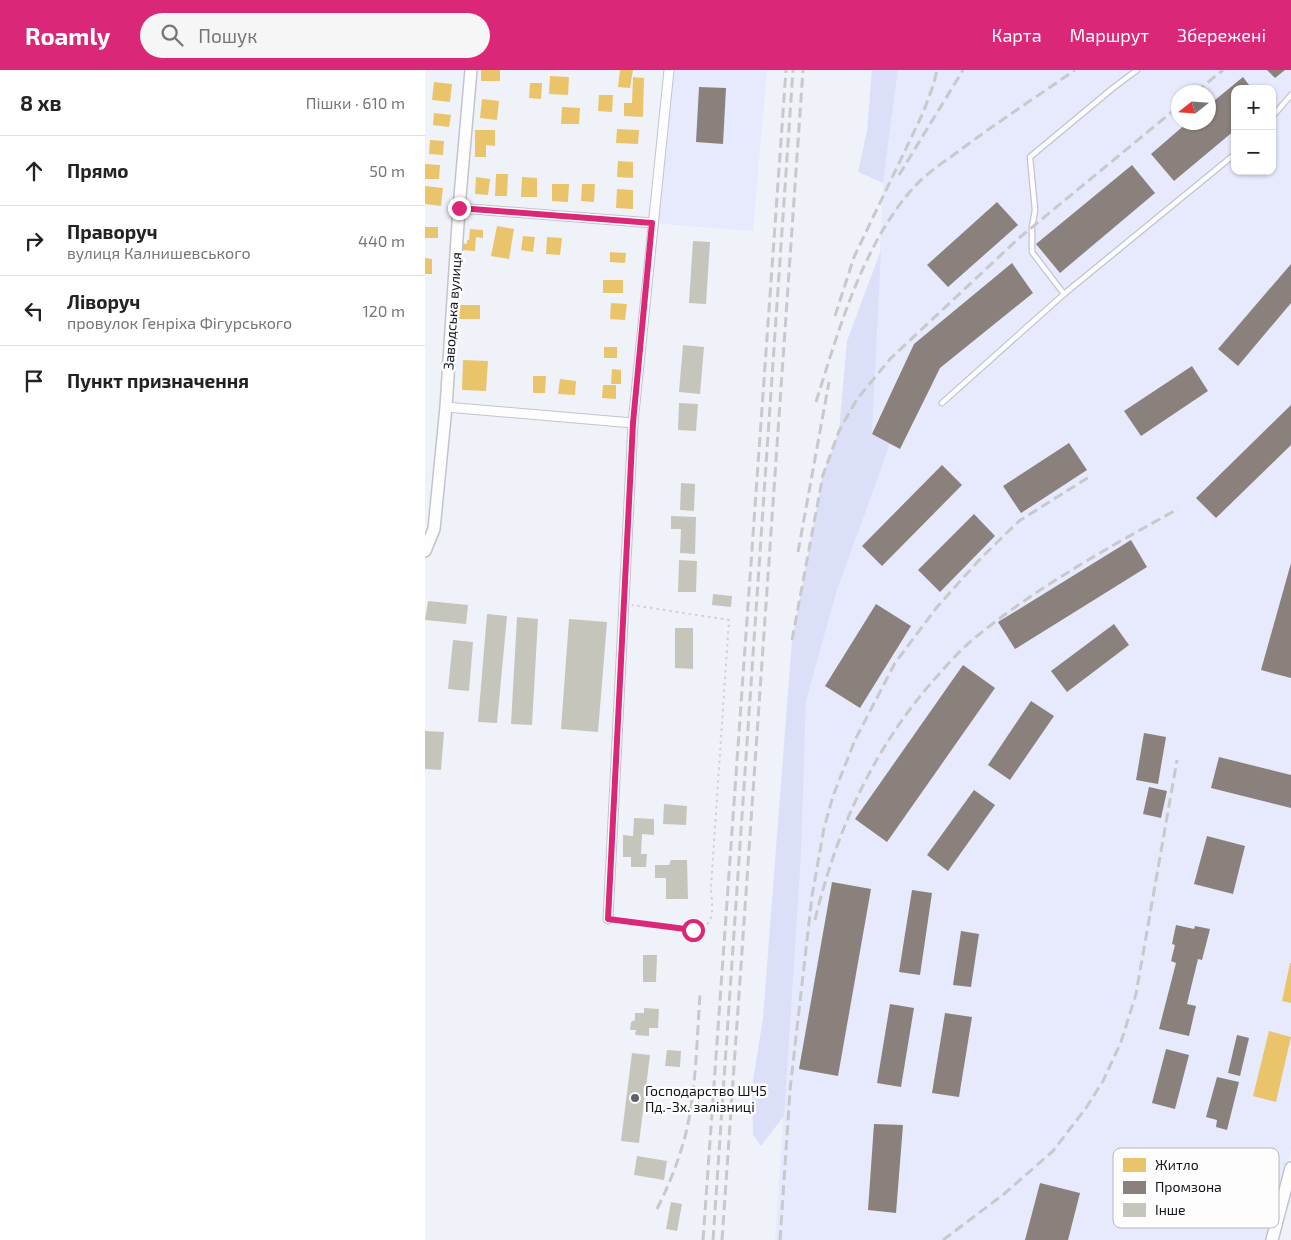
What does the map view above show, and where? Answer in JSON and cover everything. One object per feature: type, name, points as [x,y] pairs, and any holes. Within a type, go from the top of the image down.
[{"type":"street","name":"Заводська вулиця","points":[[425,551],[434,529],[446,407],[459,208],[471,70]]},
{"type":"street","points":[[608,919],[633,423],[669,70]]},
{"type":"street","points":[[459,208],[652,223]]},
{"type":"street","points":[[446,407],[633,423]]},
{"type":"street","points":[[1279,1222],[1287,1202],[1291,1168]]},
{"type":"street","points":[[1272,1240],[1277,1228]]},
{"type":"lane","points":[[1064,294],[1032,252],[1032,227],[1035,210],[1030,157],[1137,70]]},
{"type":"lane","points":[[1276,112],[1291,95]]},
{"type":"lane","points":[[942,402],[1064,294],[1231,157]]},
{"type":"path","points":[[608,919],[693,930],[705,926],[710,920],[729,620],[625,604]]},
{"type":"shaded area","points":[[669,70],[767,70],[753,231],[652,223]]},
{"type":"shaded area","points":[[872,70],[898,70],[883,183],[858,172],[867,131]]},
{"type":"shaded area","points":[[898,70],[1291,70],[1291,1149],[1279,1194],[1279,1148],[1113,1148],[1113,1228],[1270,1228],[1267,1240],[775,1240],[801,857],[806,701],[837,590],[872,434],[883,183]]},
{"type":"shaded area","points":[[881,250],[872,434],[890,444],[837,590],[806,701],[801,857],[784,1116],[761,1146],[753,1135],[752,1087],[763,1018],[792,640],[823,475],[839,431],[847,341]]},
{"type":"building: Житло","points":[[481,70],[500,70],[500,81],[481,81]]},
{"type":"building: Житло","points":[[620,70],[633,70],[630,88],[618,87]]},
{"type":"building: Житло","points":[[550,76],[569,77],[568,95],[549,94]]},
{"type":"building: Житло","points":[[633,77],[644,78],[643,117],[624,116],[624,103],[632,103]]},
{"type":"building: Житло","points":[[434,82],[452,84],[450,102],[432,100]]},
{"type":"building: Житло","points":[[530,83],[542,83],[541,99],[529,98]]},
{"type":"building: Житло","points":[[599,95],[613,95],[612,112],[598,111]]},
{"type":"building: Житло","points":[[482,99],[499,101],[497,120],[480,118]]},
{"type":"building: Житло","points":[[562,107],[580,108],[579,124],[561,124]]},
{"type":"building: Житло","points":[[434,113],[451,115],[449,127],[433,125]]},
{"type":"building: Житло","points":[[617,129],[639,130],[638,144],[616,143]]},
{"type":"building: Житло","points":[[475,130],[495,130],[495,146],[486,145],[486,157],[475,157]]},
{"type":"building: Житло","points":[[430,140],[444,141],[443,155],[429,154]]},
{"type":"building: Житло","points":[[618,161],[633,162],[633,178],[617,177]]},
{"type":"building: Житло","points":[[425,164],[440,165],[439,179],[425,179]]},
{"type":"building: Житло","points":[[496,174],[508,174],[507,196],[495,196]]},
{"type":"building: Житло","points":[[476,177],[490,179],[488,195],[475,194]]},
{"type":"building: Житло","points":[[522,177],[537,178],[537,197],[521,197]]},
{"type":"building: Житло","points":[[552,184],[569,184],[568,202],[552,201]]},
{"type":"building: Житло","points":[[582,184],[595,184],[594,202],[581,201]]},
{"type":"building: Житло","points":[[425,186],[443,188],[441,206],[425,204]]},
{"type":"building: Житло","points":[[617,189],[633,190],[633,209],[616,208]]},
{"type":"building: Житло","points":[[497,226],[514,229],[509,259],[491,256]]},
{"type":"building: Житло","points":[[425,227],[438,227],[438,238],[425,238]]},
{"type":"building: Житло","points":[[470,229],[483,230],[483,238],[476,237],[475,251],[461,250],[461,243],[467,244],[467,240],[469,240]]},
{"type":"building: Житло","points":[[523,236],[535,237],[533,252],[521,250]]},
{"type":"building: Житло","points":[[547,237],[562,238],[560,255],[546,254]]},
{"type":"building: Житло","points":[[610,252],[626,253],[625,263],[610,262]]},
{"type":"building: Житло","points":[[425,258],[432,259],[432,274],[425,274]]},
{"type":"building: Житло","points":[[603,280],[623,280],[623,293],[603,293]]},
{"type":"building: Житло","points":[[611,303],[627,304],[625,320],[610,319]]},
{"type":"building: Житло","points":[[458,305],[480,305],[480,319],[458,319]]},
{"type":"building: Житло","points":[[604,347],[617,347],[617,358],[604,358]]},
{"type":"building: Житло","points":[[463,360],[488,361],[486,391],[462,390]]},
{"type":"building: Житло","points":[[612,369],[621,370],[621,384],[611,384]]},
{"type":"building: Житло","points":[[533,376],[546,376],[545,393],[533,393]]},
{"type":"building: Житло","points":[[560,379],[576,381],[575,395],[558,394]]},
{"type":"building: Житло","points":[[603,385],[616,385],[616,399],[602,398]]},
{"type":"building: Житло","points":[[1291,963],[1291,1003],[1282,1001]]},
{"type":"building: Житло","points":[[1269,1031],[1291,1037],[1276,1102],[1253,1096]]},
{"type":"building: Промзона","points":[[1267,70],[1285,70],[1275,78]]},
{"type":"building: Промзона","points":[[1243,77],[1249,85],[1233,85]]},
{"type":"building: Промзона","points":[[699,87],[726,88],[723,144],[696,142]]},
{"type":"building: Промзона","points":[[1231,87],[1231,133],[1174,181],[1151,154],[1179,130],[1216,130],[1216,99]]},
{"type":"building: Промзона","points":[[1132,165],[1155,193],[1060,273],[1036,244]]},
{"type":"building: Промзона","points":[[997,202],[1018,225],[948,287],[927,265]]},
{"type":"building: Промзона","points":[[1012,263],[1033,293],[940,368],[900,449],[872,434],[914,344]]},
{"type":"building: Промзона","points":[[1291,264],[1291,303],[1238,366],[1218,349]]},
{"type":"building: Промзона","points":[[1192,366],[1208,391],[1141,436],[1124,411]]},
{"type":"building: Промзона","points":[[1291,405],[1291,445],[1216,518],[1196,498]]},
{"type":"building: Промзона","points":[[1069,443],[1087,470],[1021,513],[1003,486]]},
{"type":"building: Промзона","points":[[942,465],[962,485],[882,566],[862,546]]},
{"type":"building: Промзона","points":[[974,514],[995,536],[940,592],[918,570]]},
{"type":"building: Промзона","points":[[1131,540],[1147,567],[1015,649],[998,622]]},
{"type":"building: Промзона","points":[[1291,563],[1291,678],[1261,670]]},
{"type":"building: Промзона","points":[[876,604],[911,626],[860,708],[825,686]]},
{"type":"building: Промзона","points":[[1114,624],[1129,645],[1067,692],[1051,671]]},
{"type":"building: Промзона","points":[[963,665],[995,688],[887,842],[855,819]]},
{"type":"building: Промзона","points":[[1031,701],[1054,716],[1010,780],[988,765]]},
{"type":"building: Промзона","points":[[1144,733],[1166,737],[1158,784],[1136,780]]},
{"type":"building: Промзона","points":[[1219,757],[1291,775],[1291,808],[1211,788]]},
{"type":"building: Промзона","points":[[1149,787],[1167,791],[1161,818],[1143,814]]},
{"type":"building: Промзона","points":[[974,790],[995,805],[948,871],[927,855]]},
{"type":"building: Промзона","points":[[1207,836],[1245,846],[1233,894],[1194,884]]},
{"type":"building: Промзона","points":[[832,882],[871,889],[838,1076],[799,1069]]},
{"type":"building: Промзона","points":[[912,890],[932,893],[920,975],[899,972]]},
{"type":"building: Промзона","points":[[1176,925],[1194,929],[1195,926],[1210,929],[1202,960],[1198,959],[1187,1004],[1196,1006],[1189,1036],[1159,1029],[1176,963],[1171,961],[1175,945],[1172,944]]},
{"type":"building: Промзона","points":[[961,931],[979,934],[971,987],[953,985]]},
{"type":"building: Промзона","points":[[890,1004],[914,1008],[901,1087],[877,1083]]},
{"type":"building: Промзона","points":[[945,1013],[972,1017],[959,1097],[932,1093]]},
{"type":"building: Промзона","points":[[1237,1035],[1249,1038],[1240,1076],[1228,1073]]},
{"type":"building: Промзона","points":[[1166,1049],[1189,1055],[1175,1109],[1152,1103]]},
{"type":"building: Промзона","points":[[1217,1077],[1239,1082],[1227,1130],[1216,1127],[1217,1120],[1206,1117]]},
{"type":"building: Промзона","points":[[874,1124],[903,1125],[896,1213],[868,1210]]},
{"type":"building: Промзона","points":[[1040,1183],[1080,1193],[1068,1240],[1025,1240]]},
{"type":"building: Інше","points":[[693,241],[710,242],[706,304],[689,303]]},
{"type":"building: Інше","points":[[683,345],[704,347],[700,394],[679,392]]},
{"type":"building: Інше","points":[[679,403],[698,404],[696,431],[678,430]]},
{"type":"building: Інше","points":[[681,483],[695,484],[694,511],[680,510]]},
{"type":"building: Інше","points":[[671,516],[696,517],[695,554],[680,553],[681,529],[671,529]]},
{"type":"building: Інше","points":[[679,560],[697,561],[696,592],[678,592]]},
{"type":"building: Інше","points":[[713,594],[732,596],[731,607],[712,605]]},
{"type":"building: Інше","points":[[428,601],[468,605],[466,624],[425,620]]},
{"type":"building: Інше","points":[[487,614],[507,616],[497,723],[478,722]]},
{"type":"building: Інше","points":[[517,617],[538,619],[532,725],[511,724]]},
{"type":"building: Інше","points":[[569,619],[607,622],[598,732],[561,729]]},
{"type":"building: Інше","points":[[675,628],[693,628],[693,669],[675,668]]},
{"type":"building: Інше","points":[[453,640],[473,642],[469,691],[448,689]]},
{"type":"building: Інше","points":[[425,731],[444,732],[441,770],[425,769]]},
{"type":"building: Інше","points":[[664,804],[687,806],[686,825],[663,824]]},
{"type":"building: Інше","points":[[634,818],[654,819],[654,835],[642,834],[641,854],[647,854],[646,867],[631,867],[631,857],[623,857],[623,835],[633,836]]},
{"type":"building: Інше","points":[[671,860],[687,860],[688,899],[666,899],[666,878],[655,878],[655,865],[669,865]]},
{"type":"building: Інше","points":[[643,955],[657,955],[656,982],[643,982]]},
{"type":"building: Інше","points":[[644,1008],[659,1009],[658,1028],[649,1028],[649,1036],[635,1035],[636,1030],[630,1030],[631,1022],[635,1020],[635,1013],[644,1013]]},
{"type":"building: Інше","points":[[667,1050],[681,1051],[680,1067],[665,1066]]},
{"type":"building: Інше","name":"Господарство ШЧ5 Пд.-Зх. залізниці","points":[[632,1053],[650,1055],[639,1143],[621,1141]]},
{"type":"building: Інше","points":[[637,1156],[667,1161],[664,1180],[634,1175]]},
{"type":"building: Інше","points":[[671,1202],[682,1204],[677,1231],[666,1229]]},
{"type":"railway","points":[[703,1240],[786,70]]},
{"type":"railway","points":[[713,1240],[793,70]]},
{"type":"railway","points":[[722,1240],[803,70]]},
{"type":"railway","points":[[835,316],[854,257],[923,113],[937,70]]},
{"type":"railway","points":[[899,175],[963,70]]},
{"type":"railway","points":[[816,402],[855,288],[867,260],[897,209],[915,186],[932,171],[990,128],[1075,70]]},
{"type":"railway","points":[[1205,85],[1223,70]]},
{"type":"railway","points":[[792,640],[823,475],[839,431],[857,399],[890,359],[1019,238],[1171,113]]},
{"type":"railway","points":[[798,552],[829,382]]},
{"type":"railway","points":[[780,1240],[790,1090],[812,896],[824,828],[833,796],[855,740],[895,663],[937,607],[981,558],[1019,521],[1089,477]]},
{"type":"railway","points":[[815,920],[834,855],[845,824],[859,794],[891,736],[937,676],[971,641],[1025,600],[1100,553],[1178,509]]},
{"type":"railway","points":[[943,1240],[1004,1194],[1053,1151],[1086,1108],[1103,1081],[1121,1042],[1136,994],[1177,760]]},
{"type":"railway","points":[[657,1209],[670,1182],[686,1133],[696,1064],[700,994]]},
{"type":"place","name":"Господарство ШЧ5 Пд.-Зх. залізниці","points":[[635,1098]]},
{"type":"route","points":[[459,208],[652,223],[633,423],[608,919],[693,930]]}]
